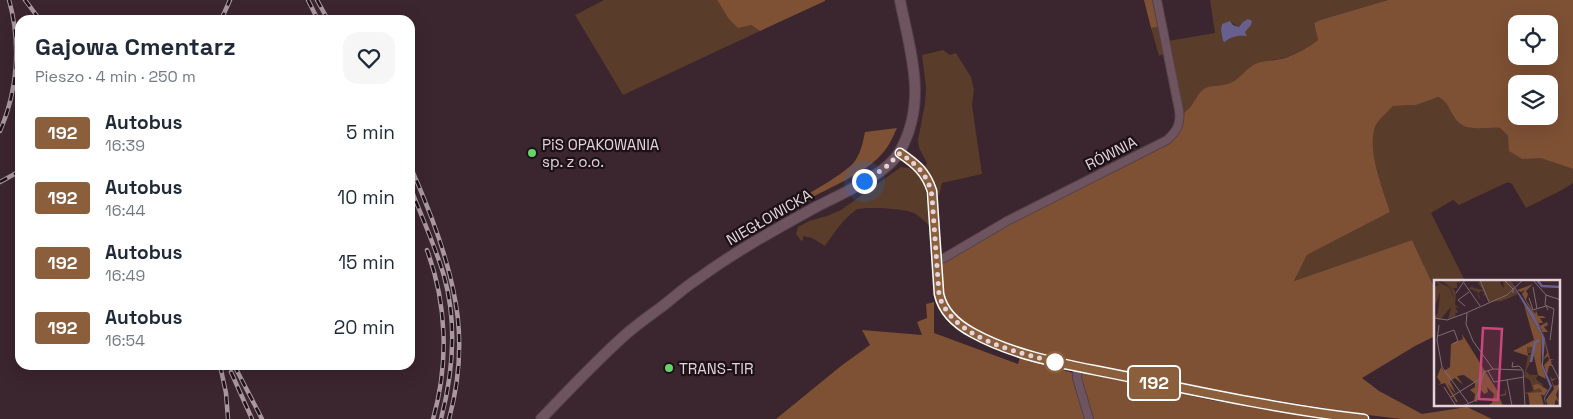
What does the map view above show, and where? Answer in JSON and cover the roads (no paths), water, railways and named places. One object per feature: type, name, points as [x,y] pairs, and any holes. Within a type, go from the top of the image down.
[{"type":"street","name":"NIEGŁOWICKA","points":[[541,419],[625,335],[697,279],[782,226],[885,168],[900,153],[908,136],[915,109],[916,91],[914,65],[900,0]]},
{"type":"street","name":"RÓWNIA","points":[[937,259],[944,258],[1007,221],[1167,140],[1177,130],[1180,123],[1179,110],[1157,0]]},
{"type":"street","points":[[900,153],[920,168],[930,186],[940,299],[948,312],[960,325],[974,334],[1000,346],[1042,359],[1078,367],[1220,396],[1364,419]]},
{"type":"street","points":[[1078,367],[1077,378],[1089,419]]},
{"type":"railway","points":[[9,0],[15,33]]},
{"type":"railway","points":[[25,0],[36,15]]},
{"type":"railway","points":[[223,15],[230,0]]},
{"type":"railway","points":[[308,0],[316,15]]},
{"type":"railway","points":[[317,0],[325,15]]},
{"type":"railway","points":[[0,131],[11,99],[15,74]]},
{"type":"railway","points":[[0,182],[15,174]]},
{"type":"railway","points":[[415,178],[441,245],[454,294],[458,318],[458,366],[449,419]]},
{"type":"railway","points":[[415,199],[444,276],[451,311],[451,366],[441,419]]},
{"type":"railway","points":[[427,250],[439,291],[444,334],[442,377],[433,419]]},
{"type":"railway","points":[[221,370],[226,393],[228,419]]},
{"type":"railway","points":[[237,370],[262,419]]},
{"type":"railway","points":[[231,372],[252,419]]},
{"type":"place","name":"PiS OPAKOWANIA sp. z o.o.","points":[[532,153]]},
{"type":"place","name":"TRANS-TIR","points":[[669,368]]}]
